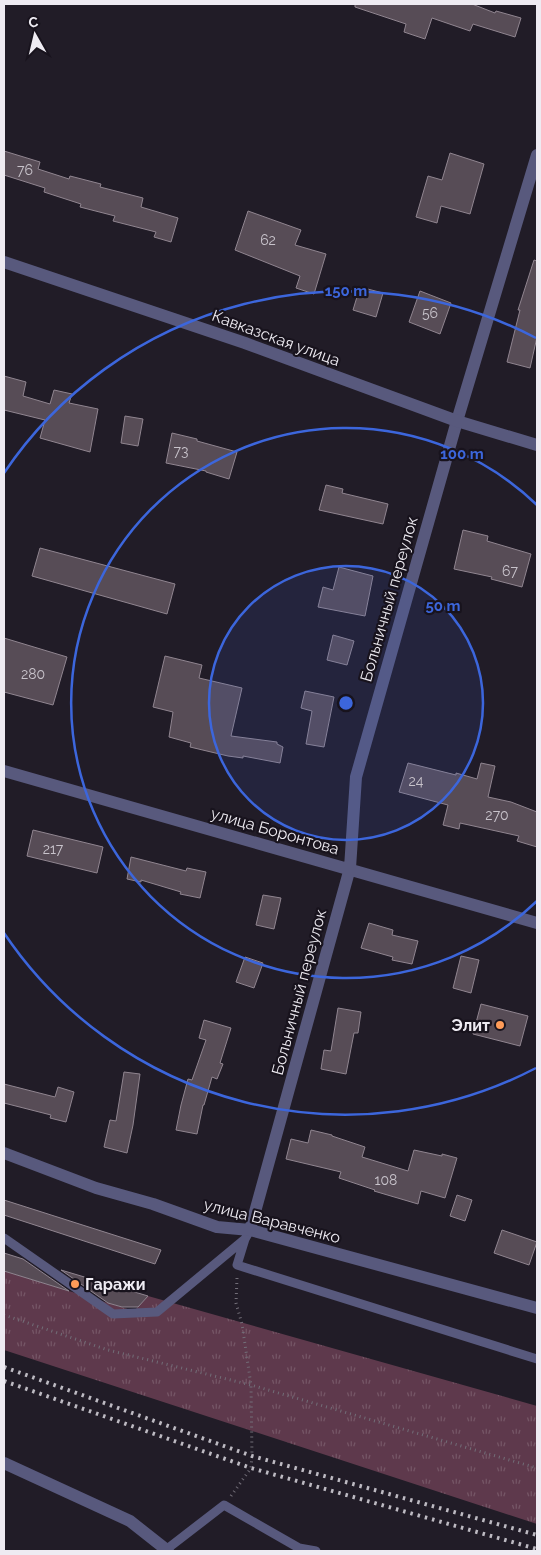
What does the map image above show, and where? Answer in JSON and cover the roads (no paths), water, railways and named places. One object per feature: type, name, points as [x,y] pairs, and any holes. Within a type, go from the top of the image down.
[{"type":"street","name":"Больничный переулок","points":[[247,1235],[350,868],[356,777],[457,420],[537,155]]},
{"type":"street","name":"Кавказская улица","points":[[4,262],[245,343],[457,420],[537,445]]},
{"type":"street","name":"улица Боронтова","points":[[4,771],[350,868],[537,923]]},
{"type":"street","name":"улица Варавченко","points":[[4,1153],[96,1188],[153,1204],[217,1227],[537,1308]]},
{"type":"street","points":[[4,1463],[130,1521],[168,1550]]},
{"type":"lane","points":[[4,1238],[113,1314],[157,1312],[247,1235]]},
{"type":"lane","points":[[247,1235],[237,1265],[537,1359]]},
{"type":"lane","points":[[168,1550],[224,1505],[300,1548],[316,1551]]},
{"type":"railway","points":[[4,1367],[252,1456],[537,1535]]},
{"type":"railway","points":[[4,1381],[251,1468],[537,1549]]},
{"type":"place","name":"Элит","points":[[500,1025]]},
{"type":"place","name":"Гаражи","points":[[75,1284]]}]
